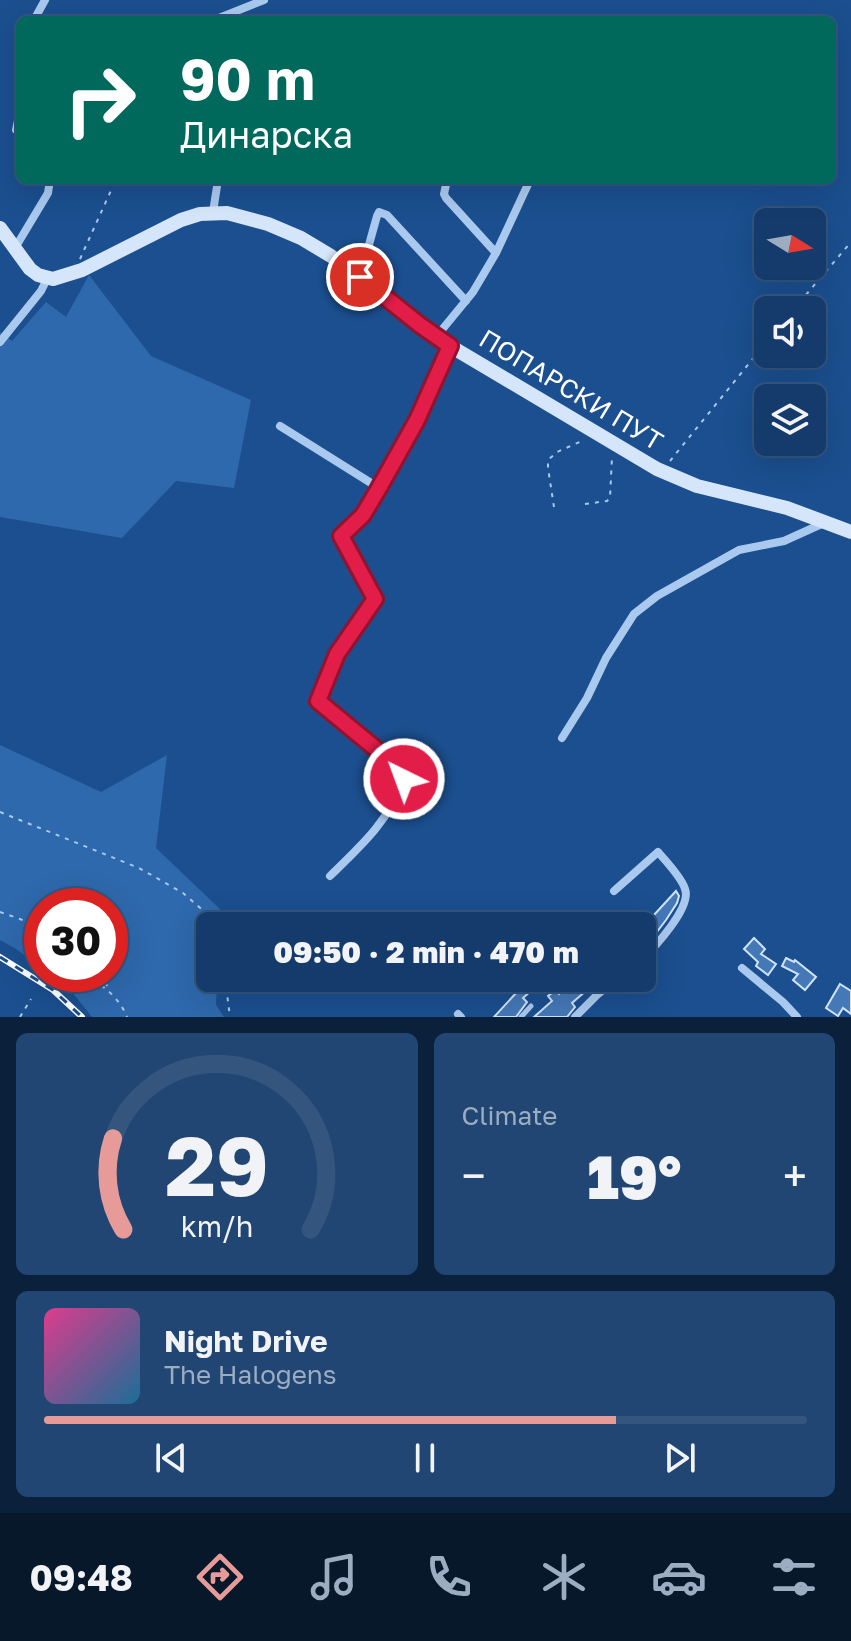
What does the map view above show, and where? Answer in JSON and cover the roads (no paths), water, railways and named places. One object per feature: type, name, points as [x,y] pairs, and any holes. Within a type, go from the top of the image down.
[{"type":"street","points":[[224,16],[264,0]]},
{"type":"street","points":[[15,248],[48,193],[49,184]]},
{"type":"street","points":[[213,212],[217,184]]},
{"type":"street","points":[[446,184],[446,198],[496,253]]},
{"type":"street","points":[[436,337],[466,301],[496,253],[528,184]]},
{"type":"street","name":"ПОПАРСКИ ПУТ","points":[[47,279],[72,275],[181,220],[200,214],[213,212],[255,220],[289,232],[331,256],[436,337],[662,471],[697,486],[778,505],[851,532]]},
{"type":"street","points":[[360,277],[377,216],[382,212],[466,301]]},
{"type":"street","points":[[0,228],[30,269],[47,279],[0,342]]},
{"type":"street","points":[[330,876],[370,837],[396,802],[404,779],[399,768],[318,701],[337,654],[375,599],[341,536],[363,515],[379,488],[417,420],[450,346]]},
{"type":"street","points":[[280,426],[379,488]]},
{"type":"street","points":[[562,738],[634,614],[657,596],[739,550],[784,541],[826,522]]},
{"type":"street","points":[[614,891],[658,852],[683,884],[686,897],[666,934],[656,944]]},
{"type":"street","points":[[742,968],[797,1017]]},
{"type":"street","points":[[575,1017],[601,992]]},
{"type":"lane","points":[[521,1017],[531,1006]]},
{"type":"railway","points":[[0,957],[53,990],[82,1017]]}]
